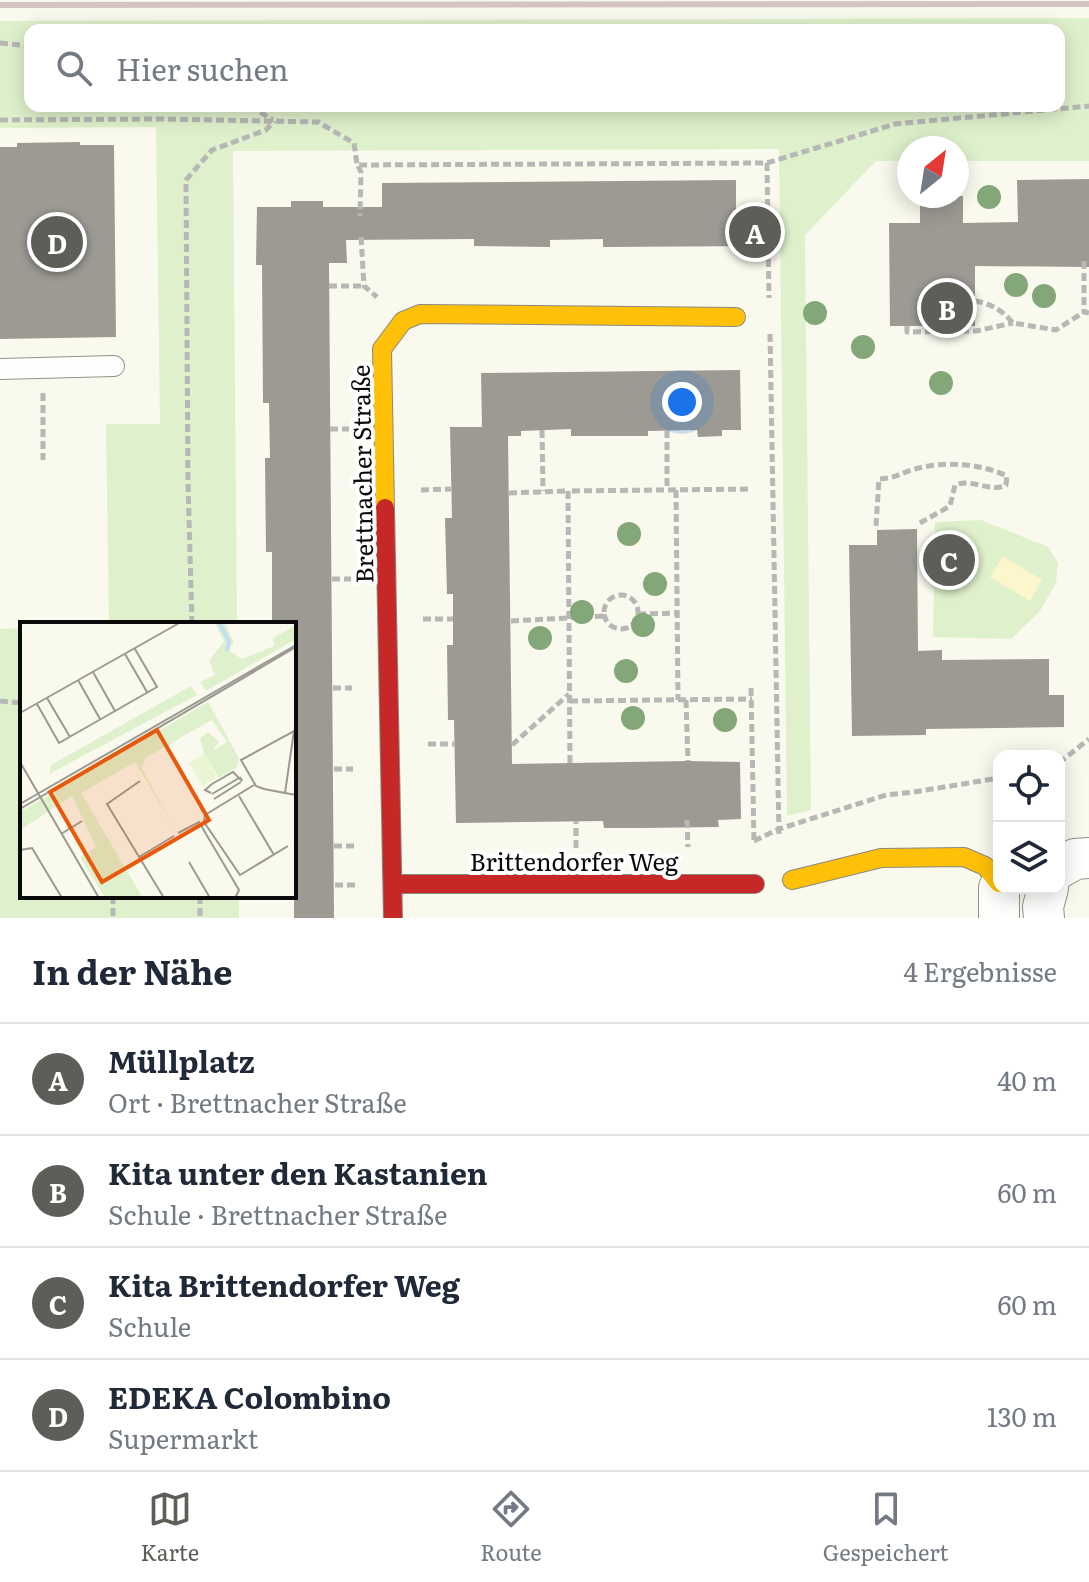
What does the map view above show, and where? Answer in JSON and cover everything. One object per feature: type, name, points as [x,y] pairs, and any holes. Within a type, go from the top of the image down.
[{"type":"street","name":"Brettnacher Straße","points":[[393,918],[382,349],[403,321],[420,314],[736,317]]},
{"type":"street","points":[[792,880],[881,858],[964,857],[978,860],[993,874]]},
{"type":"street","points":[[1065,865],[1075,859],[1089,858]]},
{"type":"street","name":"Brittendorfer Weg","points":[[393,884],[755,884]]},
{"type":"street","points":[[999,894],[999,918]]},
{"type":"street","points":[[1044,918],[1046,894]]},
{"type":"lane","points":[[0,369],[114,366]]},
{"type":"path","points":[[0,43],[24,45]]},
{"type":"path","points":[[1065,108],[1089,106]]},
{"type":"path","points":[[260,112],[274,121]]},
{"type":"path","points":[[357,165],[767,163],[895,124],[1024,112]]},
{"type":"path","points":[[0,120],[318,122],[354,143],[361,172],[360,216]]},
{"type":"path","points":[[192,622],[186,180],[212,150],[266,130],[274,121]]},
{"type":"path","points":[[767,163],[779,833]]},
{"type":"path","points":[[361,237],[364,286]]},
{"type":"path","points":[[907,326],[907,332],[976,331],[1013,323],[1056,330],[1086,313],[1084,261]]},
{"type":"path","points":[[329,286],[364,286],[378,297]]},
{"type":"path","points":[[975,301],[984,302],[1005,314],[1013,323]]},
{"type":"path","points":[[736,317],[770,319]]},
{"type":"path","points":[[43,368],[43,460]]},
{"type":"path","points":[[542,430],[543,491]]},
{"type":"path","points":[[667,430],[667,490]]},
{"type":"path","points":[[876,526],[879,479],[895,478],[911,470],[935,465],[968,465],[1007,476],[1006,485],[998,489],[972,483],[955,485],[950,506],[920,523]]},
{"type":"path","points":[[421,490],[451,489]]},
{"type":"path","points":[[509,493],[752,489]]},
{"type":"path","points":[[676,490],[677,613],[688,761]]},
{"type":"path","points":[[568,491],[570,763]]},
{"type":"path","points":[[332,579],[357,579]]},
{"type":"path","points":[[623,596],[635,602],[638,614],[636,621],[624,629],[611,626],[604,616],[607,603],[623,596]]},
{"type":"path","points":[[638,614],[677,613]]},
{"type":"path","points":[[511,621],[604,616]]},
{"type":"path","points":[[423,619],[453,619]]},
{"type":"path","points":[[333,688],[359,688]]},
{"type":"path","points":[[751,688],[754,844],[886,795],[993,779]]},
{"type":"path","points":[[512,745],[570,693]]},
{"type":"path","points":[[570,701],[752,699]]},
{"type":"path","points":[[0,701],[20,703]]},
{"type":"path","points":[[1065,758],[1089,739]]},
{"type":"path","points":[[426,744],[455,744]]},
{"type":"path","points":[[334,769],[360,769]]},
{"type":"path","points":[[687,820],[688,848]]},
{"type":"path","points":[[576,821],[576,849]]},
{"type":"path","points":[[334,846],[361,846]]},
{"type":"path","points":[[335,885],[362,885]]},
{"type":"green space","points":[[1089,18],[1089,161],[969,161],[969,136],[897,136],[897,161],[876,161],[805,235],[811,810],[787,816],[779,149],[233,151],[237,622],[109,622],[106,424],[160,424],[156,127],[0,128],[0,21]]},
{"type":"green space","points":[[981,520],[1048,547],[1058,563],[1056,583],[1040,611],[1011,639],[933,637],[935,522]]},
{"type":"green space","points":[[20,628],[20,898],[239,898],[239,918],[0,918],[0,629]]},
{"type":"sand","points":[[1003,556],[1042,580],[1030,601],[990,577]]},
{"type":"building","points":[[80,142],[80,145],[114,145],[116,337],[0,339],[0,147],[17,147],[17,143]]},
{"type":"building","points":[[1089,179],[1089,267],[975,266],[975,326],[890,326],[889,223],[920,223],[920,208],[963,208],[963,223],[1018,222],[1017,180]]},
{"type":"building","points":[[736,180],[736,213],[762,214],[762,246],[603,247],[603,239],[550,240],[550,247],[474,246],[474,239],[346,240],[347,263],[329,263],[334,918],[294,918],[296,622],[272,622],[272,552],[266,552],[265,458],[270,458],[269,403],[263,403],[262,265],[256,265],[257,207],[291,207],[291,201],[323,201],[323,207],[382,207],[382,183]]},
{"type":"building","points":[[740,370],[741,430],[722,430],[722,436],[698,437],[697,430],[648,431],[648,436],[571,436],[571,429],[521,431],[521,436],[508,436],[512,764],[740,762],[741,819],[718,820],[719,827],[604,828],[603,821],[456,823],[454,720],[448,720],[447,645],[453,645],[453,594],[447,594],[445,518],[452,518],[450,427],[482,427],[481,373]]},
{"type":"building","points":[[917,529],[918,651],[942,650],[942,660],[1049,659],[1049,695],[1064,695],[1064,727],[926,729],[926,735],[852,736],[849,545],[877,545],[877,530]]},
{"type":"railway","points":[[0,5],[1089,4]]},
{"type":"traffic: slow","points":[[385,508],[382,349],[403,321],[420,314],[736,317]]},
{"type":"traffic: slow","points":[[792,880],[881,858],[964,857],[985,866],[993,876]]},
{"type":"traffic: jam","points":[[385,508],[393,918]]},
{"type":"traffic: jam","points":[[393,884],[755,884]]},
{"type":"place","name":"Müllplatz","points":[[755,232]]},
{"type":"place","name":"EDEKA Colombino","points":[[57,242]]},
{"type":"place","name":"Kita unter den Kastanien","points":[[947,308]]},
{"type":"place","name":"Kita Brittendorfer Weg","points":[[949,560]]}]
